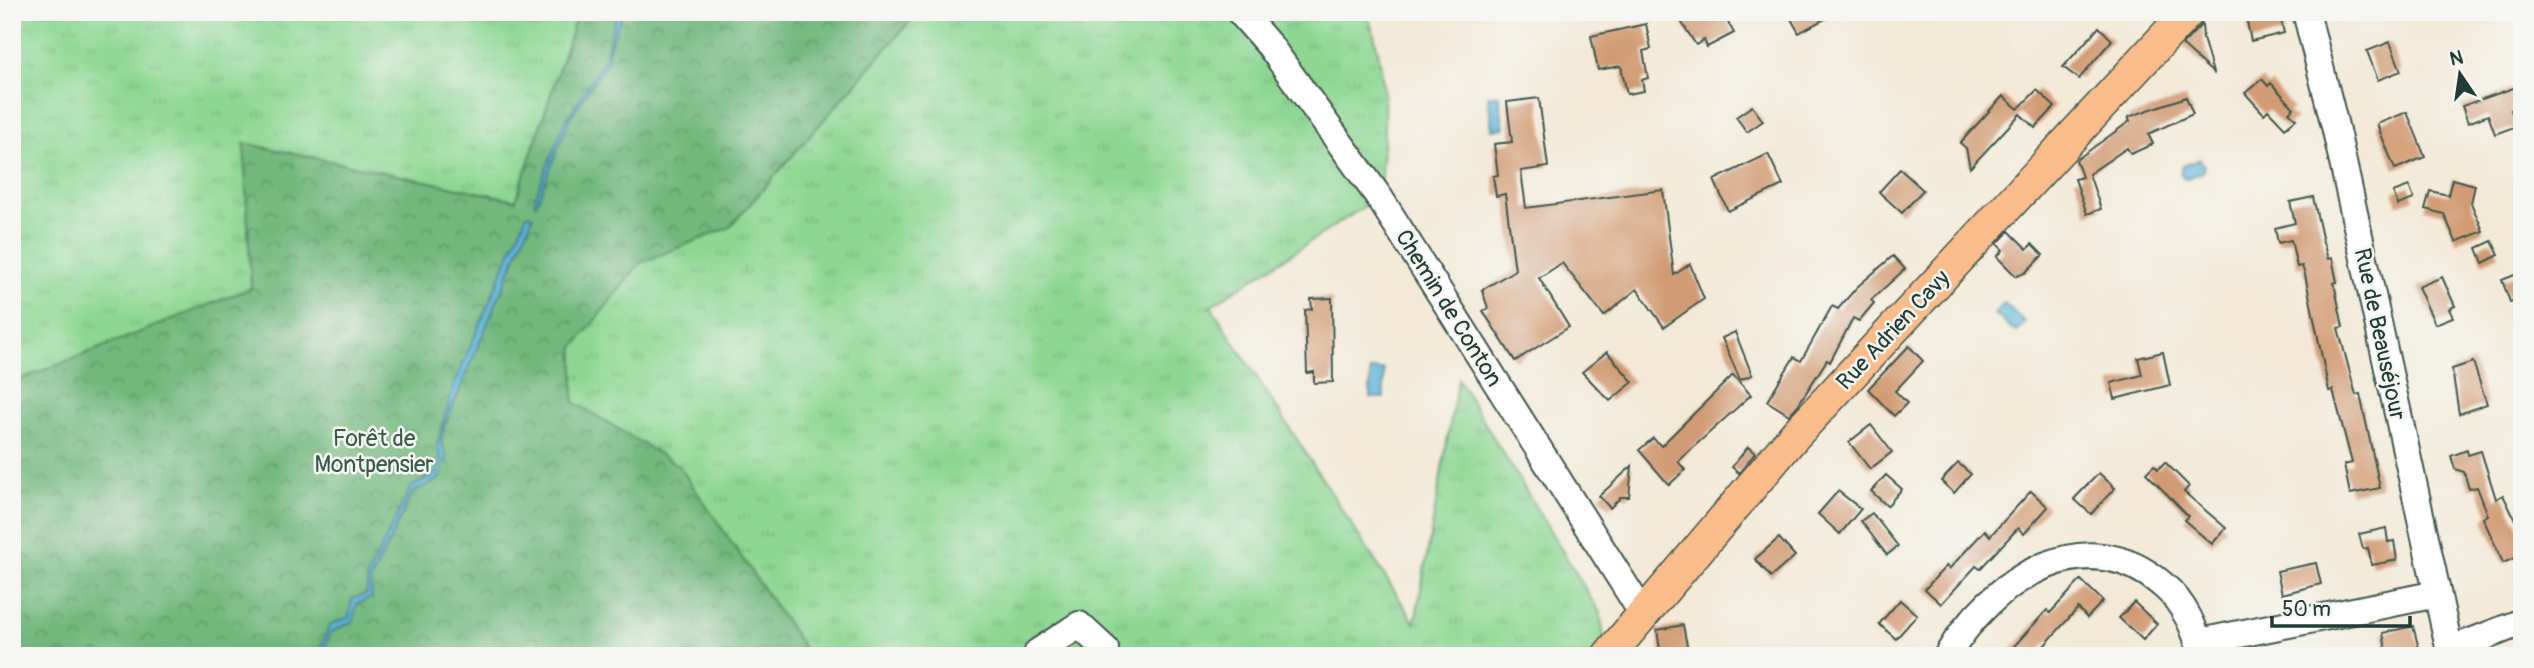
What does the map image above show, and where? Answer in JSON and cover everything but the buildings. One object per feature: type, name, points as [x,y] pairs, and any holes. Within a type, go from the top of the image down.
[{"type":"main road","name":"Rue Adrien Cavy","points":[[1608,656],[1794,436],[2188,12]]},
{"type":"street","name":"Chemin de Conton","points":[[1240,12],[1270,46],[1380,197],[1643,614]]},
{"type":"street","name":"Rue de Beauséjour","points":[[2306,12],[2335,126],[2451,653]]},
{"type":"street","points":[[1947,656],[1986,604],[2012,583],[2058,560],[2081,556],[2103,555],[2145,569],[2172,593],[2200,649],[2437,594]]},
{"type":"street","points":[[2451,653],[2522,622]]},
{"type":"street","points":[[1042,656],[1038,652],[1046,644],[1079,625],[1105,649],[1104,656]]},
{"type":"green space","points":[[12,12],[578,12],[516,200],[244,143],[251,288],[12,383]]},
{"type":"green space","name":"Forêt de Montpensier","points":[[578,12],[918,12],[730,227],[640,263],[574,347],[574,402],[679,466],[803,647],[805,656],[12,656],[12,383],[251,288],[244,143],[516,200]]},
{"type":"green space","points":[[918,12],[1367,12],[1375,36],[1383,82],[1384,126],[1379,197],[1211,306],[1415,623],[1458,379],[1600,613],[1607,656],[805,656],[803,647],[679,466],[574,402],[574,347],[640,263],[730,227]]},
{"type":"water","points":[[617,12],[623,12],[608,51],[608,60],[570,118],[536,204],[534,200],[565,121],[604,60]]},
{"type":"water","points":[[1499,95],[1504,128],[1492,129],[1488,96]]},
{"type":"water","points":[[2200,159],[2204,166],[2203,172],[2185,179],[2180,173],[2182,166]]},
{"type":"water","points":[[527,214],[533,216],[444,427],[441,442],[447,457],[439,479],[413,492],[370,581],[372,598],[357,603],[353,621],[331,632],[321,656],[311,656],[318,653],[330,625],[349,617],[352,599],[367,594],[367,577],[411,487],[436,474],[441,459],[437,444],[454,385]]},
{"type":"water","points":[[2004,303],[2025,322],[2016,332],[1994,314]]},
{"type":"water","points":[[1370,370],[1384,370],[1384,398],[1370,398]]}]
